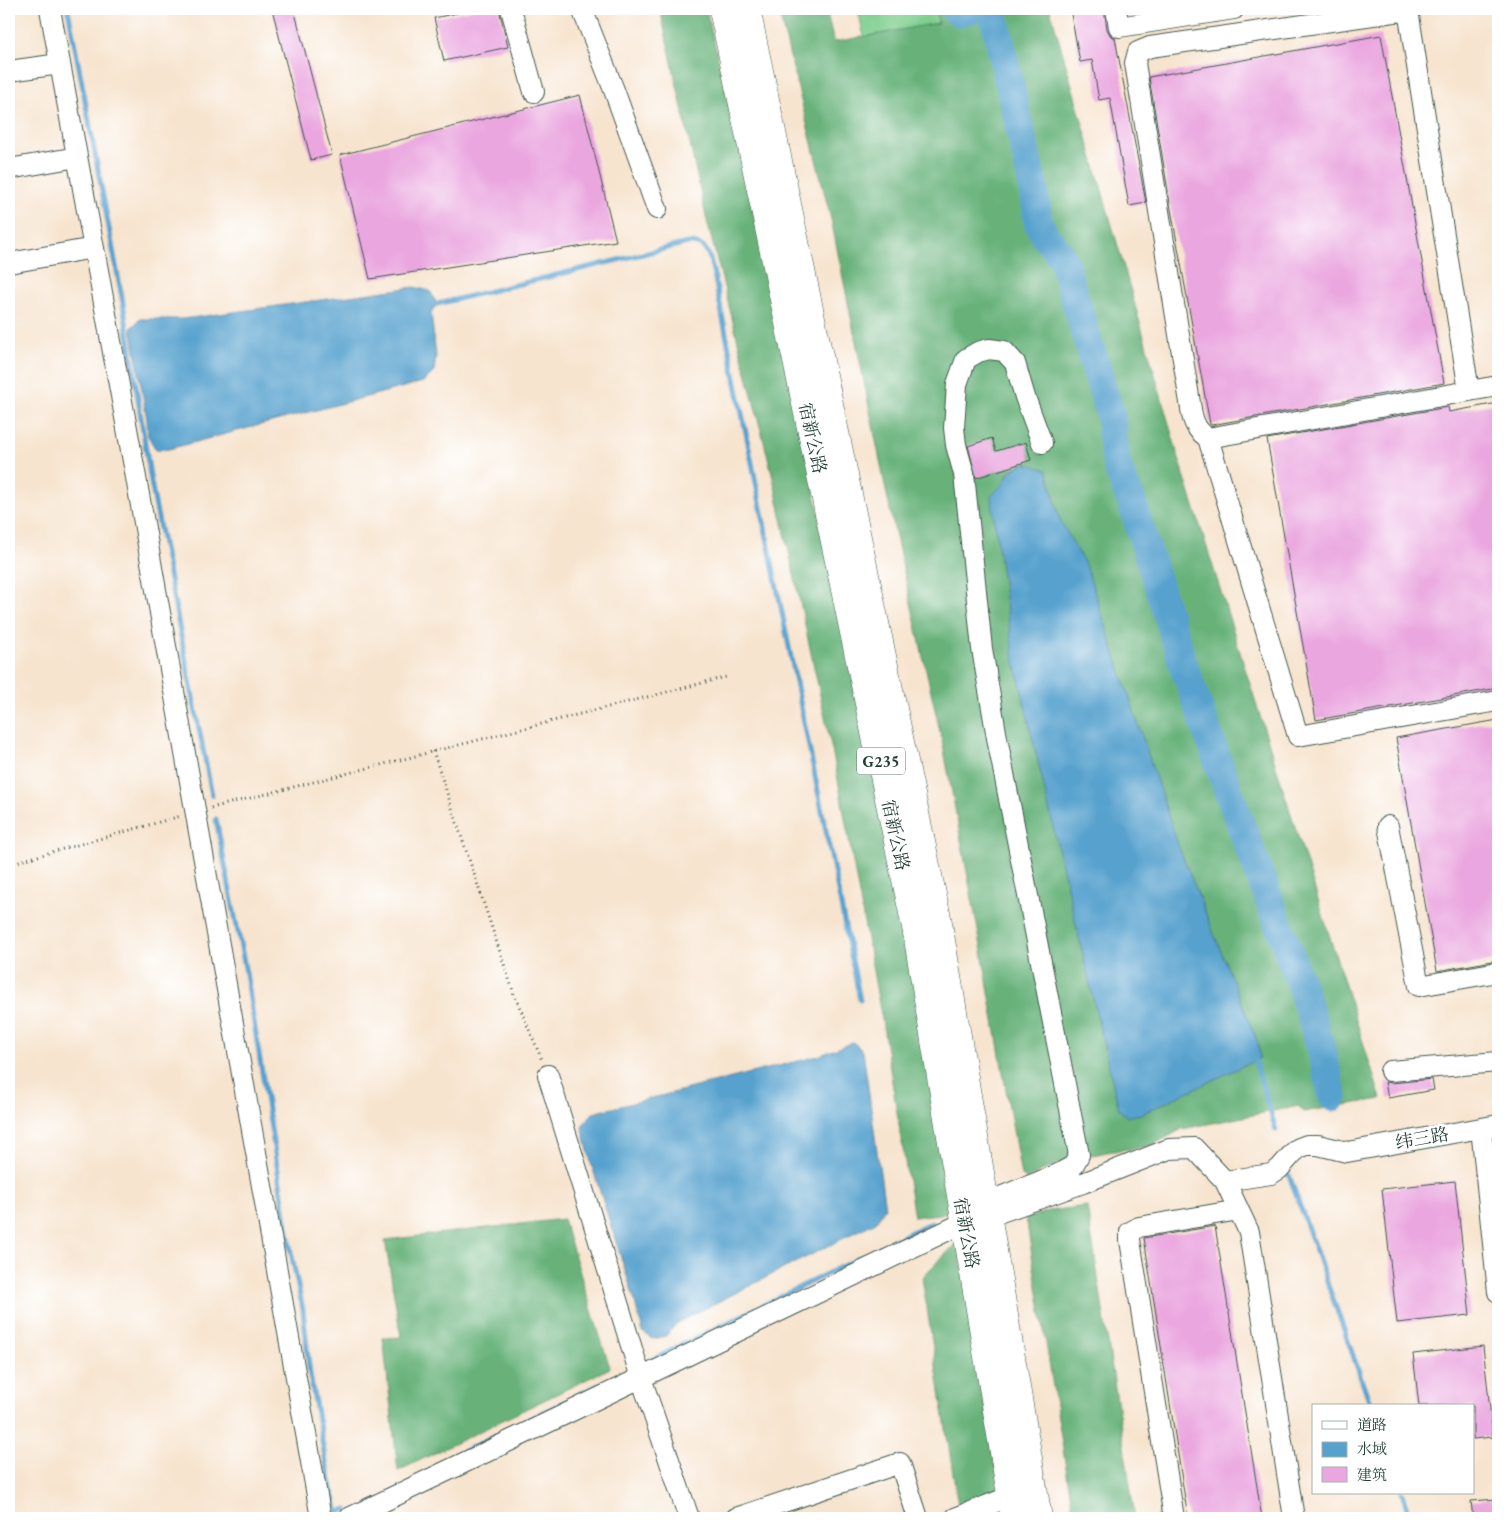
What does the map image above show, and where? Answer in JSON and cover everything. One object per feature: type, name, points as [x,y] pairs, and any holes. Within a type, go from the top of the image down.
[{"type":"highway","name":"宿新公路","points":[[723,9],[916,927],[979,1214]]},
{"type":"highway","name":"宿新公路","points":[[746,9],[938,923],[1019,1501],[1038,1518]]},
{"type":"street","points":[[50,9],[196,812],[321,1518]]},
{"type":"street","points":[[511,9],[534,92]]},
{"type":"street","points":[[582,9],[614,90],[656,209]]},
{"type":"street","points":[[1116,9],[1119,27],[1234,9]]},
{"type":"street","points":[[1470,391],[1408,9],[1150,47],[1138,52],[1136,63],[1192,415],[1200,433],[1208,438],[1298,736],[1498,701]]},
{"type":"street","points":[[9,71],[60,64]]},
{"type":"street","points":[[9,169],[77,157]]},
{"type":"street","points":[[9,263],[94,248]]},
{"type":"street","points":[[349,1518],[979,1214],[1073,1166],[1079,1155],[997,738],[982,648],[964,474],[956,446],[954,428],[957,384],[966,359],[978,352],[989,349],[1004,351],[1015,363],[1042,443]]},
{"type":"street","points":[[1208,438],[1498,386]]},
{"type":"street","points":[[1388,826],[1419,986],[1498,972]]},
{"type":"street","points":[[1390,1071],[1498,1062]]},
{"type":"street","points":[[548,1075],[641,1378],[690,1518]]},
{"type":"street","points":[[1490,1126],[1498,1292]]},
{"type":"street","name":"纬三路","points":[[1225,1180],[1271,1174],[1279,1169],[1299,1148],[1307,1145],[1347,1152],[1490,1126]]},
{"type":"street","points":[[979,1214],[1083,1184],[1169,1149],[1194,1148],[1225,1180],[1250,1232],[1294,1518]]},
{"type":"street","points":[[1174,1518],[1130,1232],[1139,1227],[1239,1210]]},
{"type":"street","points":[[736,1518],[900,1463],[918,1518]]},
{"type":"street","points":[[955,1518],[1019,1501]]},
{"type":"path","points":[[9,864],[196,812],[726,677]]},
{"type":"path","points":[[433,752],[514,994],[548,1075]]},
{"type":"green space","points":[[660,9],[706,9],[759,228],[907,931],[953,1201],[948,1213],[914,1217],[882,1020],[835,764],[772,473],[707,221]]},
{"type":"green space","points":[[778,9],[826,9],[834,42],[938,23],[936,9],[1050,9],[1179,459],[1381,1099],[1303,1112],[1299,1106],[1182,1129],[1151,1146],[1107,1152],[1061,1162],[1026,1179],[1021,1176],[981,946],[943,745],[890,510],[831,219]]},
{"type":"green space","points":[[858,9],[936,9],[939,23],[864,37]]},
{"type":"green space","points":[[1087,1206],[1135,1518],[1074,1518],[1026,1218],[1049,1211]]},
{"type":"green space","points":[[563,1219],[610,1368],[398,1471],[383,1338],[401,1337],[385,1240]]},
{"type":"green space","points":[[958,1242],[1004,1518],[960,1518],[922,1277]]},
{"type":"water","points":[[414,287],[430,291],[437,304],[431,313],[436,356],[434,372],[423,382],[169,449],[156,450],[148,436],[147,420],[131,328],[140,319],[183,319]]},
{"type":"water","points":[[1025,463],[1047,470],[1060,520],[1086,566],[1178,845],[1258,1043],[1260,1058],[1141,1114],[1127,1117],[1119,1110],[1013,654],[991,496],[1003,484],[1010,471]]},
{"type":"water","points":[[853,1042],[863,1051],[885,1208],[876,1222],[696,1313],[676,1324],[666,1336],[652,1339],[643,1332],[591,1163],[582,1126],[593,1113],[818,1056]]},
{"type":"building","points":[[272,9],[294,9],[332,155],[311,160]]},
{"type":"building","points":[[476,9],[499,9],[508,47],[444,61],[434,18]]},
{"type":"building","points":[[1070,9],[1104,9],[1107,29],[1110,35],[1115,38],[1146,203],[1129,206],[1110,98],[1099,100],[1092,60],[1080,62]]},
{"type":"building","points":[[1381,35],[1444,383],[1211,425],[1149,77]]},
{"type":"building","points":[[580,95],[616,241],[370,279],[340,155]]},
{"type":"building","points":[[1498,403],[1498,688],[1316,720],[1267,439],[1448,407],[1449,412]]},
{"type":"building","points":[[992,438],[996,451],[1026,442],[1031,460],[976,478],[968,446]]},
{"type":"building","points":[[1498,720],[1498,960],[1437,971],[1396,738]]},
{"type":"building","points":[[1432,1079],[1434,1090],[1388,1098],[1385,1082]]},
{"type":"building","points":[[1455,1181],[1470,1315],[1397,1323],[1382,1189]]},
{"type":"building","points":[[1215,1226],[1262,1518],[1188,1518],[1144,1238]]},
{"type":"building","points":[[1483,1346],[1493,1437],[1474,1439],[1474,1404],[1419,1404],[1413,1354]]},
{"type":"building","points":[[1498,1499],[1498,1518],[1473,1518],[1471,1501]]},
{"type":"waterway","points":[[68,9],[123,303],[151,482],[212,795]]},
{"type":"waterway","points":[[955,9],[959,12],[971,9]]},
{"type":"waterway","points":[[990,9],[994,17],[1034,190],[1038,222],[1046,238],[1063,260],[1111,417],[1117,466],[1132,503],[1185,670],[1299,979],[1319,1041],[1333,1097]]},
{"type":"waterway","points":[[437,304],[688,243],[696,244],[705,249],[710,259],[715,279],[860,1000]]},
{"type":"waterway","points":[[216,819],[246,973],[291,1252],[303,1310],[310,1375],[326,1463],[338,1513]]},
{"type":"waterway","points":[[1253,1055],[1276,1130]]},
{"type":"waterway","points":[[1289,1175],[1370,1404]]},
{"type":"waterway","points":[[650,1361],[932,1222]]},
{"type":"waterway","points":[[445,1461],[626,1372]]},
{"type":"waterway","points":[[1402,1494],[1410,1518]]},
{"type":"waterway","points":[[333,1515],[347,1509]]}]
